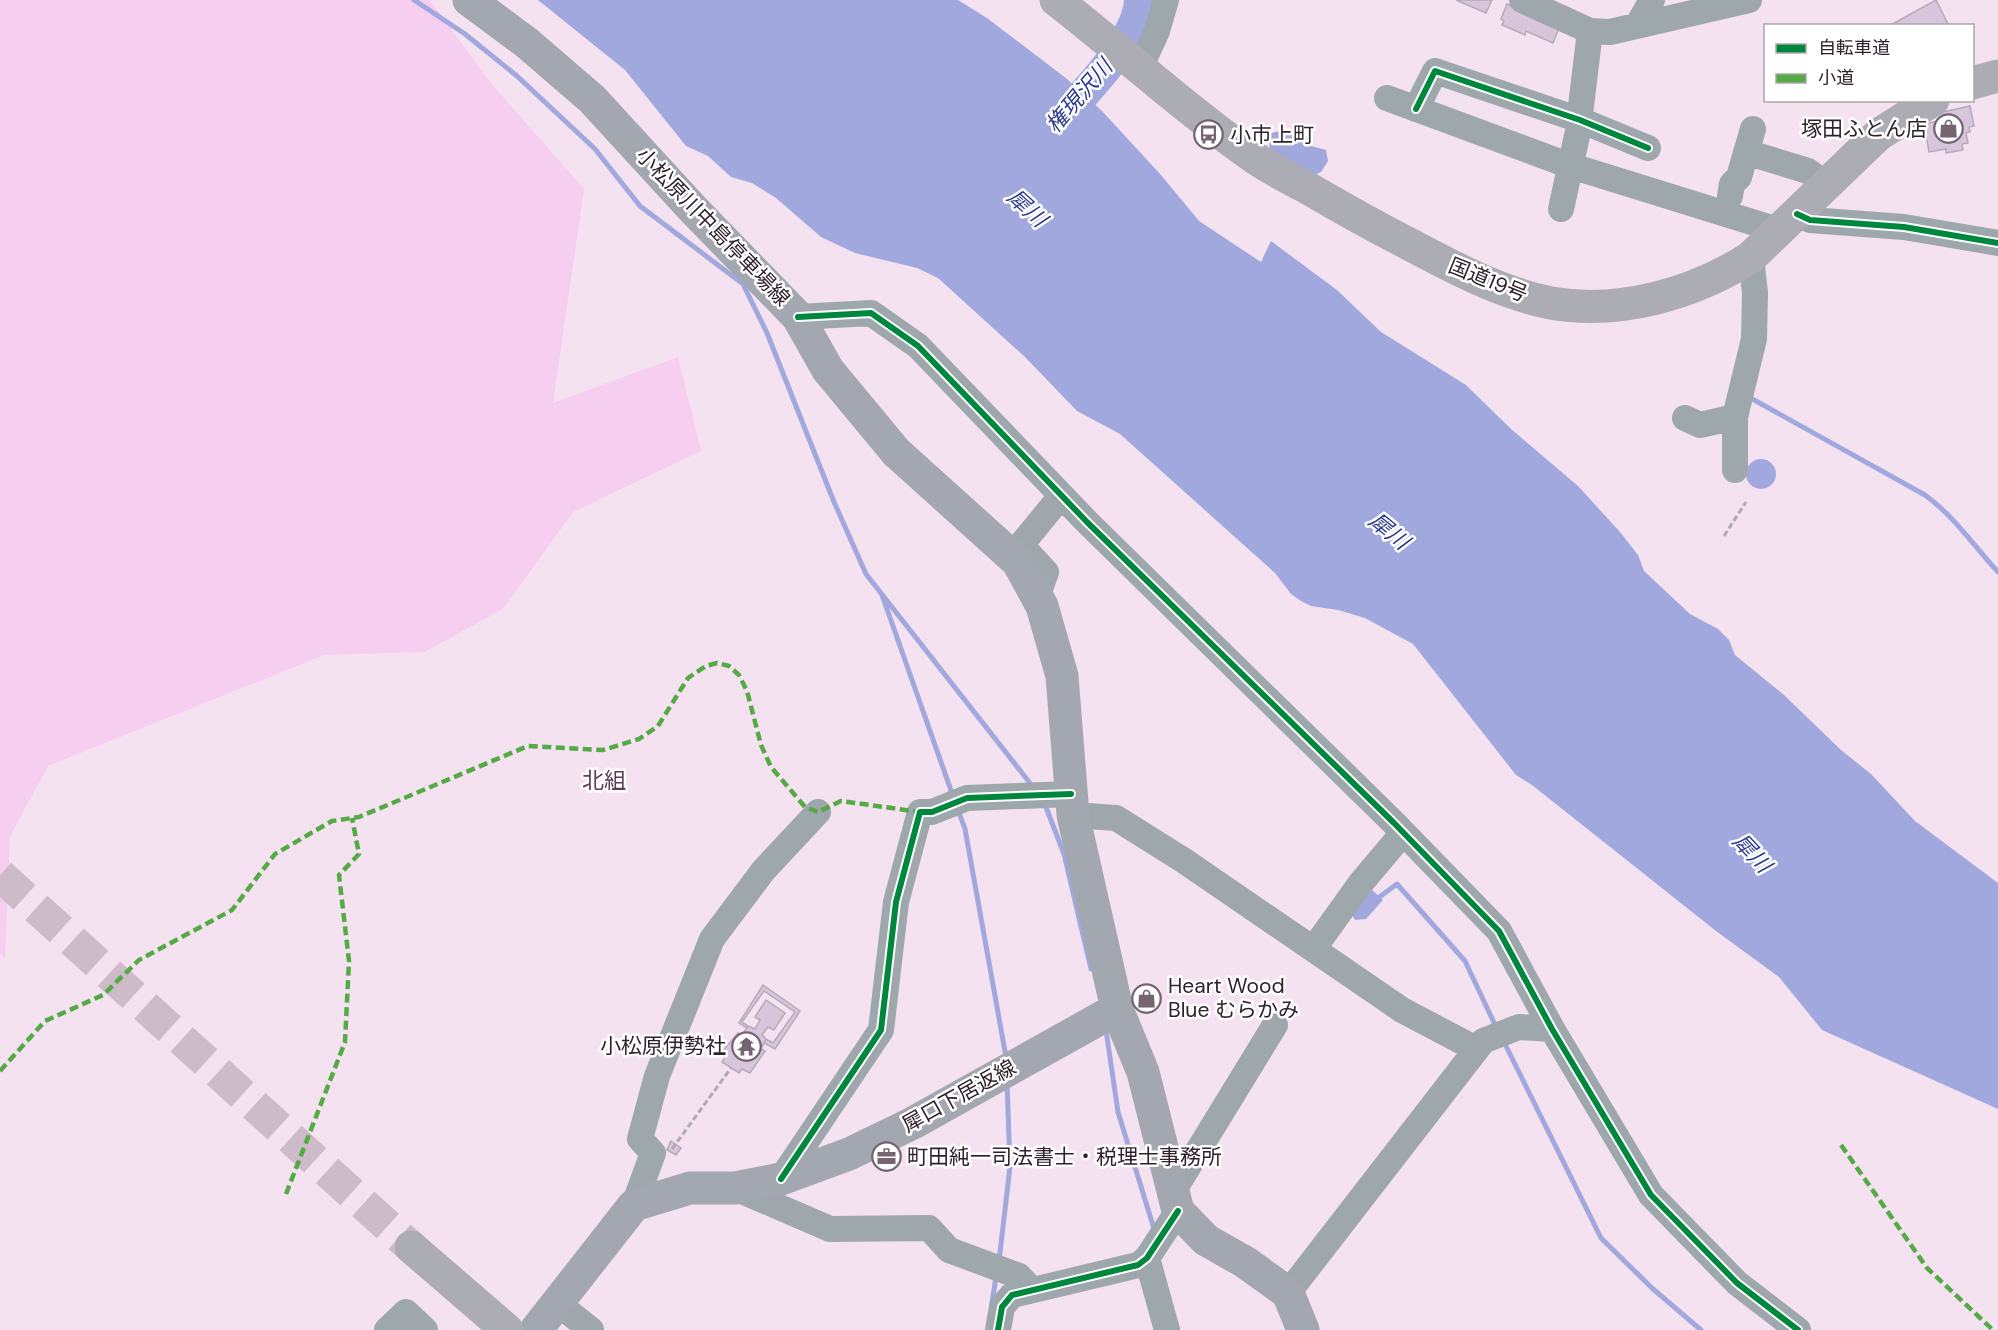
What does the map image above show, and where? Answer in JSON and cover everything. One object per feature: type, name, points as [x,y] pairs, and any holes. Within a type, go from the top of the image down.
[{"type":"highway","name":"国道19号","points":[[1056,0],[1172,96],[1257,159],[1465,273],[1513,293],[1552,303],[1621,304],[1698,285],[1751,257],[1878,135],[1930,102]]},
{"type":"highway","points":[[1974,82],[1998,76]]},
{"type":"highway","points":[[411,1246],[516,1329]]},
{"type":"main road","name":"小松原川中島停車場線","points":[[469,0],[527,43],[592,99],[693,209],[798,317],[828,370],[896,452],[1018,562],[1037,597],[1062,676],[1072,804],[1118,1009],[1143,1072],[1176,1201],[1206,1240],[1245,1262],[1288,1293]]},
{"type":"main road","name":"犀口下居返線","points":[[634,1205],[690,1188],[735,1188],[781,1179],[849,1154],[913,1123],[1118,1009]]},
{"type":"main road","points":[[516,1329],[556,1302],[634,1205]]},
{"type":"main road","points":[[1288,1293],[1303,1330]]},
{"type":"street","points":[[1127,57],[1157,31],[1166,0]]},
{"type":"street","points":[[1522,0],[1590,31],[1610,32],[1642,8],[1742,1]]},
{"type":"street","points":[[1561,209],[1580,120],[1590,31]]},
{"type":"street","points":[[1416,109],[1435,71],[1580,120],[1648,148]]},
{"type":"street","points":[[1387,98],[1572,166],[1768,227]]},
{"type":"street","points":[[1730,196],[1732,184],[1739,177],[1750,140],[1808,171],[1826,184]]},
{"type":"street","points":[[1797,214],[1810,220],[1904,227],[1998,243]]},
{"type":"street","points":[[1735,470],[1735,417],[1754,339],[1755,293],[1751,257]]},
{"type":"street","points":[[798,317],[871,313],[918,345],[1061,496],[1196,632],[1403,832],[1499,931],[1552,1029],[1651,1195],[1737,1283],[1798,1330]]},
{"type":"street","points":[[1685,418],[1700,425],[1735,417]]},
{"type":"street","points":[[1037,597],[1046,572],[1021,545],[1061,496]]},
{"type":"street","points":[[781,1179],[881,1030],[892,928],[908,852],[920,812],[932,812],[956,802],[1072,804],[1116,818],[1314,948],[1402,1010],[1480,1045]]},
{"type":"street","points":[[634,1205],[654,1153],[640,1138],[657,1076],[712,939],[763,871],[818,812]]},
{"type":"street","points":[[1314,948],[1360,884],[1403,832]]},
{"type":"street","points":[[998,1330],[1002,1307],[1012,1295],[1138,1264],[1147,1258],[1176,1201],[1275,1024]]},
{"type":"street","points":[[1288,1293],[1480,1045],[1519,1027],[1552,1029]]},
{"type":"street","points":[[735,1188],[830,1229],[929,1228],[949,1250],[1019,1276],[1032,1290]]},
{"type":"street","points":[[1147,1258],[1167,1330]]},
{"type":"street","points":[[556,1302],[591,1330]]},
{"type":"street","points":[[387,1330],[406,1312],[425,1330]]},
{"type":"path","points":[[1724,536],[1746,502]]},
{"type":"path","points":[[676,1144],[731,1068]]},
{"type":"shaded area","points":[[0,0],[430,0],[490,82],[584,189],[553,403],[678,357],[701,451],[573,512],[503,609],[424,652],[324,655],[48,766],[10,836],[5,958],[0,954]]},
{"type":"water","name":"犀川","points":[[538,0],[958,0],[987,18],[1067,79],[1102,111],[1161,175],[1199,221],[1261,262],[1271,241],[1337,290],[1381,332],[1466,385],[1511,429],[1578,486],[1638,555],[1644,571],[1690,614],[1718,629],[1729,640],[1735,655],[1784,695],[1841,750],[1871,774],[1915,821],[1998,883],[1998,1109],[1822,1030],[1779,977],[1716,931],[1532,785],[1516,775],[1413,644],[1365,618],[1338,610],[1311,606],[1291,594],[1275,573],[1120,434],[1077,411],[1025,357],[938,278],[917,268],[855,253],[821,237],[776,198],[752,183],[731,177],[708,156],[686,146],[625,70]]},
{"type":"water","points":[[1291,129],[1308,137],[1311,146],[1326,150],[1328,161],[1321,172],[1312,176],[1269,149],[1271,133]]},
{"type":"water","points":[[1761,459],[1772,463],[1776,474],[1772,485],[1761,489],[1750,485],[1746,474],[1750,463]]},
{"type":"water","points":[[1370,888],[1383,900],[1366,919],[1355,920],[1352,915]]},
{"type":"building","points":[[1456,0],[1492,0],[1486,13]]},
{"type":"building","points":[[1936,0],[1948,24],[1893,24]]},
{"type":"building","points":[[1507,4],[1559,28],[1553,43],[1526,31],[1525,35],[1502,25],[1504,21],[1501,19]]},
{"type":"building","name":"塚田ふとん店","points":[[1970,106],[1974,126],[1969,127],[1970,132],[1966,133],[1968,143],[1962,144],[1963,150],[1946,153],[1946,149],[1929,152],[1924,124],[1943,120],[1942,112]]},
{"type":"building","points":[[763,985],[800,1011],[775,1049],[764,1043],[766,1039],[773,1043],[795,1012],[764,991],[742,1022],[748,1026],[747,1028],[739,1023]]},
{"type":"building","points":[[766,1000],[785,1013],[774,1030],[768,1027],[762,1035],[766,1039],[761,1049],[765,1051],[750,1073],[742,1069],[739,1073],[722,1062],[726,1056],[721,1053],[738,1033],[742,1035],[748,1026],[755,1029],[760,1020],[755,1017]]},
{"type":"building","points":[[671,1141],[681,1148],[676,1155],[667,1150]]},
{"type":"waterway","points":[[414,0],[465,34],[517,76],[595,149],[640,206],[743,284],[767,333],[834,502],[866,574],[1033,787]]},
{"type":"waterway","name":"権現沢川","points":[[1055,125],[1120,49],[1137,15],[1140,0]]},
{"type":"waterway","points":[[1747,396],[1925,495],[1955,522],[1998,572]]},
{"type":"waterway","points":[[882,595],[953,796]]},
{"type":"waterway","points":[[1044,802],[1064,854],[1091,969]]},
{"type":"waterway","points":[[958,810],[965,829],[1006,1057]]},
{"type":"waterway","points":[[1374,901],[1397,884],[1465,961],[1497,1029]]},
{"type":"waterway","points":[[1106,1030],[1118,1112],[1155,1232]]},
{"type":"waterway","points":[[1503,1040],[1601,1238],[1653,1289],[1701,1330]]},
{"type":"waterway","points":[[999,1261],[1010,1167],[1007,1082]]},
{"type":"waterway","points":[[992,1303],[996,1277]]},
{"type":"tunnel","points":[[0,875],[411,1247]]},
{"type":"marked path","points":[[0,1071],[45,1021],[103,995],[139,960],[232,910],[275,854],[332,821],[359,817],[528,746],[603,750],[639,739],[658,726],[688,678],[706,666],[717,663],[729,666],[739,675],[747,691],[761,745],[771,767],[805,807],[818,812],[841,801],[920,812]]},
{"type":"marked path","points":[[286,1194],[345,1042],[349,961],[339,875],[359,854],[352,818]]},
{"type":"marked path","points":[[1841,1145],[1927,1268],[1993,1330]]},
{"type":"cycle path","points":[[1416,109],[1435,71],[1580,120],[1648,148]]},
{"type":"cycle path","points":[[1797,214],[1810,220],[1904,227],[1998,243]]},
{"type":"cycle path","points":[[798,317],[871,313],[918,346],[1087,522],[1394,823],[1499,931],[1552,1029],[1651,1195],[1737,1283],[1798,1330]]},
{"type":"cycle path","points":[[781,1179],[881,1030],[896,902],[920,812],[932,812],[967,798],[1071,794]]},
{"type":"cycle path","points":[[998,1330],[1002,1307],[1012,1295],[1138,1265],[1147,1258],[1178,1211]]},
{"type":"place","name":"塚田ふとん店","points":[[1948,129]]},
{"type":"place","name":"小市上町","points":[[1209,135]]},
{"type":"place","name":"Heart Wood Blue むらかみ","points":[[1147,998]]},
{"type":"place","name":"小松原伊勢社","points":[[747,1046]]},
{"type":"place","name":"町田純一司法書士・税理士事務所","points":[[886,1157]]},
{"type":"district","name":"北組","points":[[604,780]]}]
